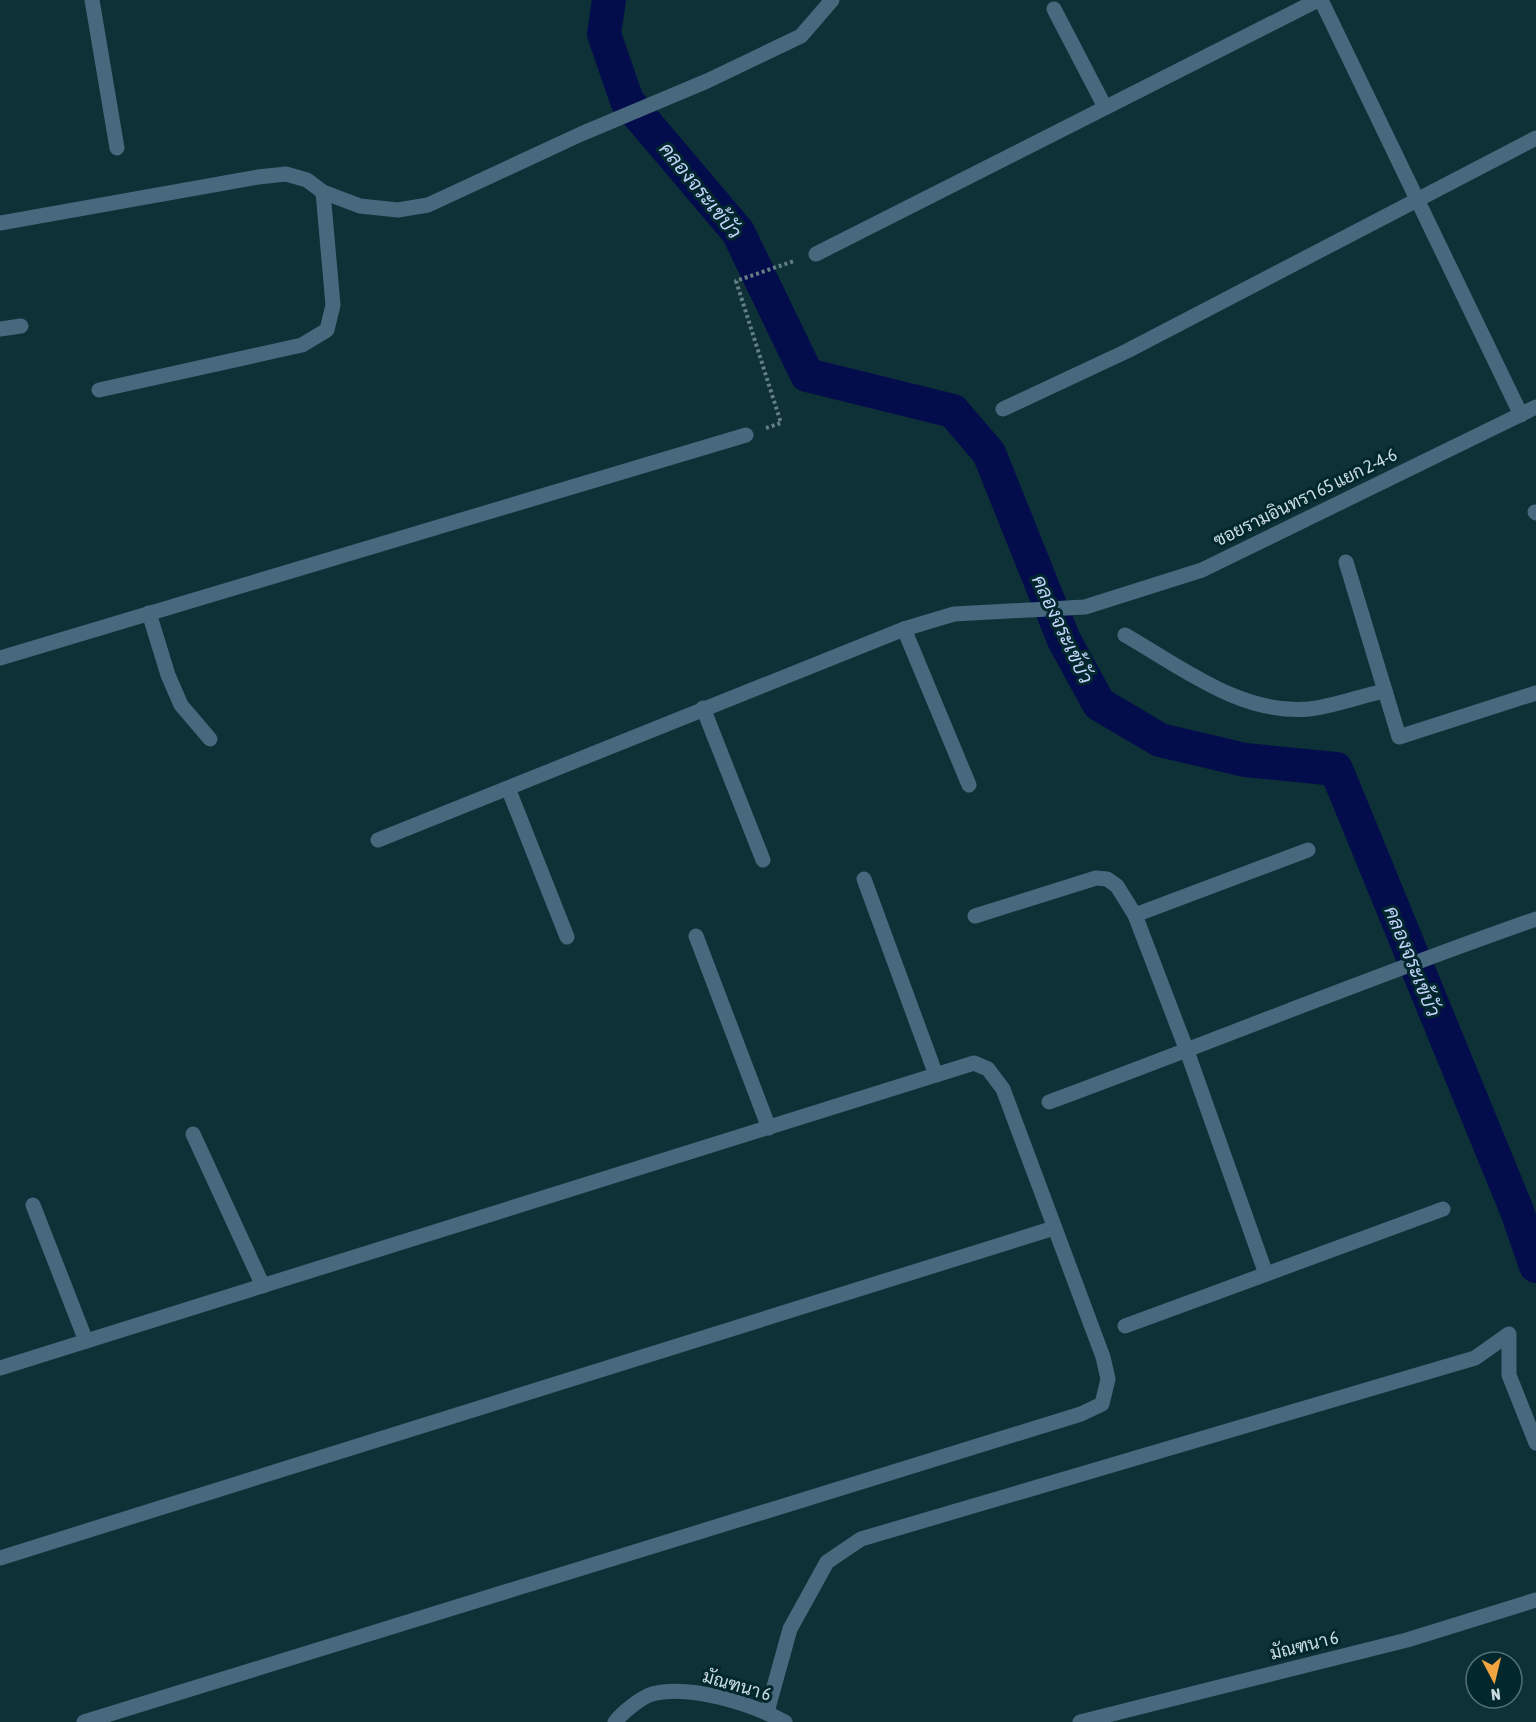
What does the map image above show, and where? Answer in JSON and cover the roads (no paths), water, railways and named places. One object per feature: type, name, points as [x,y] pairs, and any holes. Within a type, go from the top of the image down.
[{"type":"street","points":[[92,0],[117,148]]},
{"type":"street","points":[[0,223],[286,174],[307,180],[323,192],[360,206],[398,210],[428,205],[582,134],[707,81],[801,36],[832,0]]},
{"type":"street","points":[[816,254],[1319,0],[1521,415]]},
{"type":"street","points":[[1054,9],[1105,107]]},
{"type":"street","points":[[1003,409],[1127,351],[1416,198],[1536,138]]},
{"type":"street","points":[[99,390],[302,345],[327,330],[333,305],[323,192]]},
{"type":"street","points":[[0,329],[21,326]]},
{"type":"street","name":"ซอยรามอินทรา 65 แยก 2-4-6","points":[[378,840],[904,628],[954,614],[1085,607],[1202,570],[1536,407]]},
{"type":"street","points":[[0,658],[746,435]]},
{"type":"street","points":[[1346,562],[1399,737],[1536,693]]},
{"type":"street","points":[[149,613],[168,675],[182,705],[210,739]]},
{"type":"street","points":[[904,628],[969,785]]},
{"type":"street","points":[[1125,635],[1245,701],[1309,709],[1385,691]]},
{"type":"street","points":[[703,708],[763,860]]},
{"type":"street","points":[[508,788],[567,937]]},
{"type":"street","points":[[1135,915],[1308,850]]},
{"type":"street","points":[[975,916],[1096,878],[1107,879],[1117,886],[1135,915],[1187,1051],[1266,1274]]},
{"type":"street","points":[[864,879],[936,1075]]},
{"type":"street","points":[[1049,1102],[1444,951],[1536,919]]},
{"type":"street","points":[[696,936],[769,1128]]},
{"type":"street","points":[[0,1368],[974,1063],[988,1069],[997,1078],[1103,1357],[1108,1379],[1102,1404],[1058,1421],[84,1722]]},
{"type":"street","points":[[193,1134],[263,1286]]},
{"type":"street","points":[[33,1205],[86,1341]]},
{"type":"street","points":[[1125,1326],[1443,1209]]},
{"type":"street","points":[[0,1558],[1054,1228]]},
{"type":"street","points":[[767,1712],[789,1629],[827,1562],[861,1539],[1475,1358],[1509,1334],[1509,1375],[1536,1443]]},
{"type":"street","name":"มัณฑนา 6","points":[[1080,1722],[1407,1640],[1536,1600]]},
{"type":"street","name":"มัณฑนา 6","points":[[615,1722],[651,1694],[692,1691],[767,1712],[785,1722]]},
{"type":"waterway","name":"คลองจระเข้บัว","points":[[609,0],[604,34],[627,101],[738,232],[807,375],[953,411],[989,453],[1064,640],[1099,704],[1160,740],[1245,760],[1336,769],[1517,1211],[1536,1266]]}]
